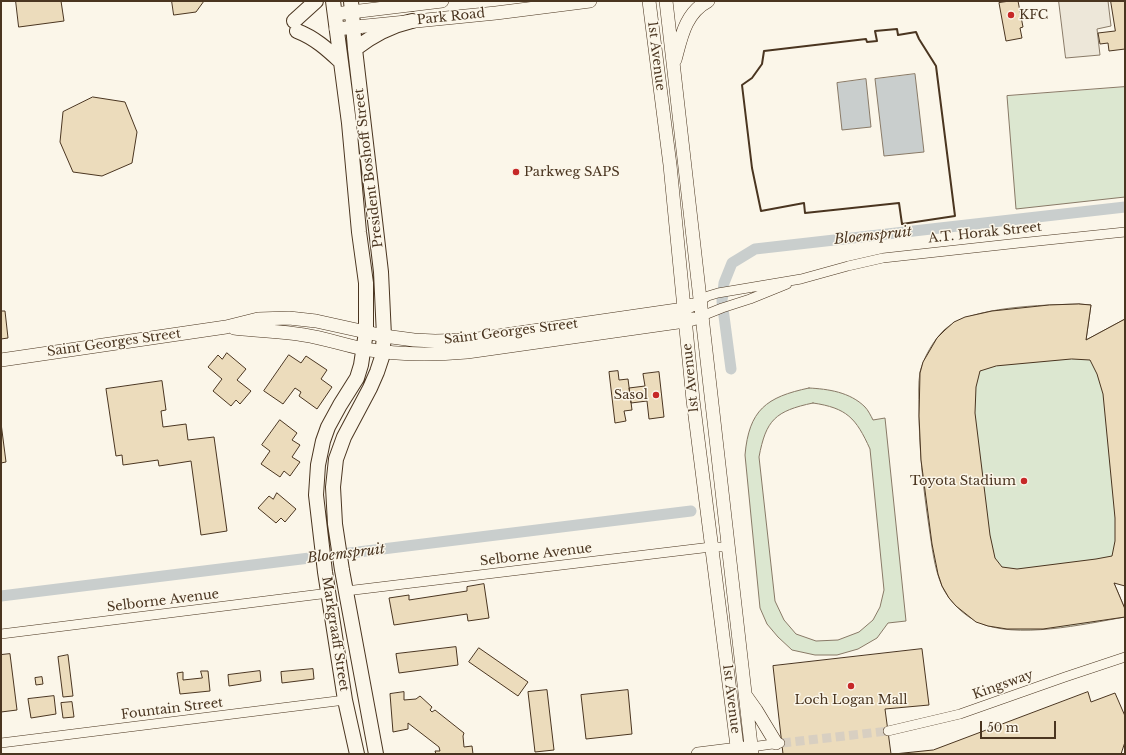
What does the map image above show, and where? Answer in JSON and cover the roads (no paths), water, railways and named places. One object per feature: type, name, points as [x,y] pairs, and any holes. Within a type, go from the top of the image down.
[{"type":"main road","points":[[316,1],[295,26],[320,43],[341,62]]},
{"type":"main road","name":"President Boshoff Street","points":[[352,6],[355,49],[381,272],[384,336]]},
{"type":"main road","name":"President Boshoff Street","points":[[334,8],[366,283],[366,332]]},
{"type":"main road","points":[[355,49],[379,32],[390,27],[412,21]]},
{"type":"main road","name":"Markgraaff Street","points":[[357,754],[345,700],[325,572],[316,495],[318,465],[323,441],[328,427],[357,378],[361,365],[366,332]]},
{"type":"main road","name":"Markgraaff Street","points":[[376,754],[342,570],[333,487],[336,459],[344,438],[372,382],[382,357],[384,336]]},
{"type":"main road","points":[[345,700],[354,697],[363,690]]},
{"type":"street","name":"Park Road","points":[[334,8],[442,1]]},
{"type":"street","name":"Park Road","points":[[336,29],[590,1]]},
{"type":"street","name":"1st Avenue","points":[[649,1],[670,165],[684,315],[711,547],[737,751]]},
{"type":"street","name":"1st Avenue","points":[[666,1],[752,750]]},
{"type":"street","points":[[673,65],[687,21],[703,3],[708,1]]},
{"type":"street","name":"A.T. Horak Street","points":[[700,301],[708,296],[718,293],[801,278],[848,266],[905,255],[1125,232]]},
{"type":"street","name":"A.T. Horak Street","points":[[702,316],[722,308],[750,300],[801,278]]},
{"type":"street","name":"Saint Georges Street","points":[[226,327],[305,335],[363,349],[434,355],[468,352],[684,315],[700,301]]},
{"type":"street","name":"Saint Georges Street","points":[[1,360],[226,327],[258,319],[289,318],[316,321],[384,336],[435,341],[471,340],[684,315],[702,316]]},
{"type":"street","name":"Selborne Avenue","points":[[346,591],[711,547],[729,547]]},
{"type":"street","name":"Selborne Avenue","points":[[1,634],[329,593]]},
{"type":"street","name":"Kingsway","points":[[888,730],[960,714],[1125,657]]},
{"type":"street","points":[[698,754],[752,750],[778,746],[746,696]]},
{"type":"street","name":"Fountain Street","points":[[1,743],[345,700]]},
{"type":"waterway","name":"Bloemspruit","points":[[731,369],[722,301],[724,283],[732,263],[755,249],[1125,207]]},
{"type":"waterway","name":"Bloemspruit","points":[[1,596],[691,511]]},
{"type":"tunnel","points":[[782,743],[888,731]]},
{"type":"place","name":"KFC","points":[[1011,15]]},
{"type":"place","name":"Parkweg SAPS","points":[[516,172]]},
{"type":"place","name":"Sasol","points":[[656,395]]},
{"type":"place","name":"Toyota Stadium","points":[[1024,481]]},
{"type":"place","name":"Loch Logan Mall","points":[[851,686]]}]
